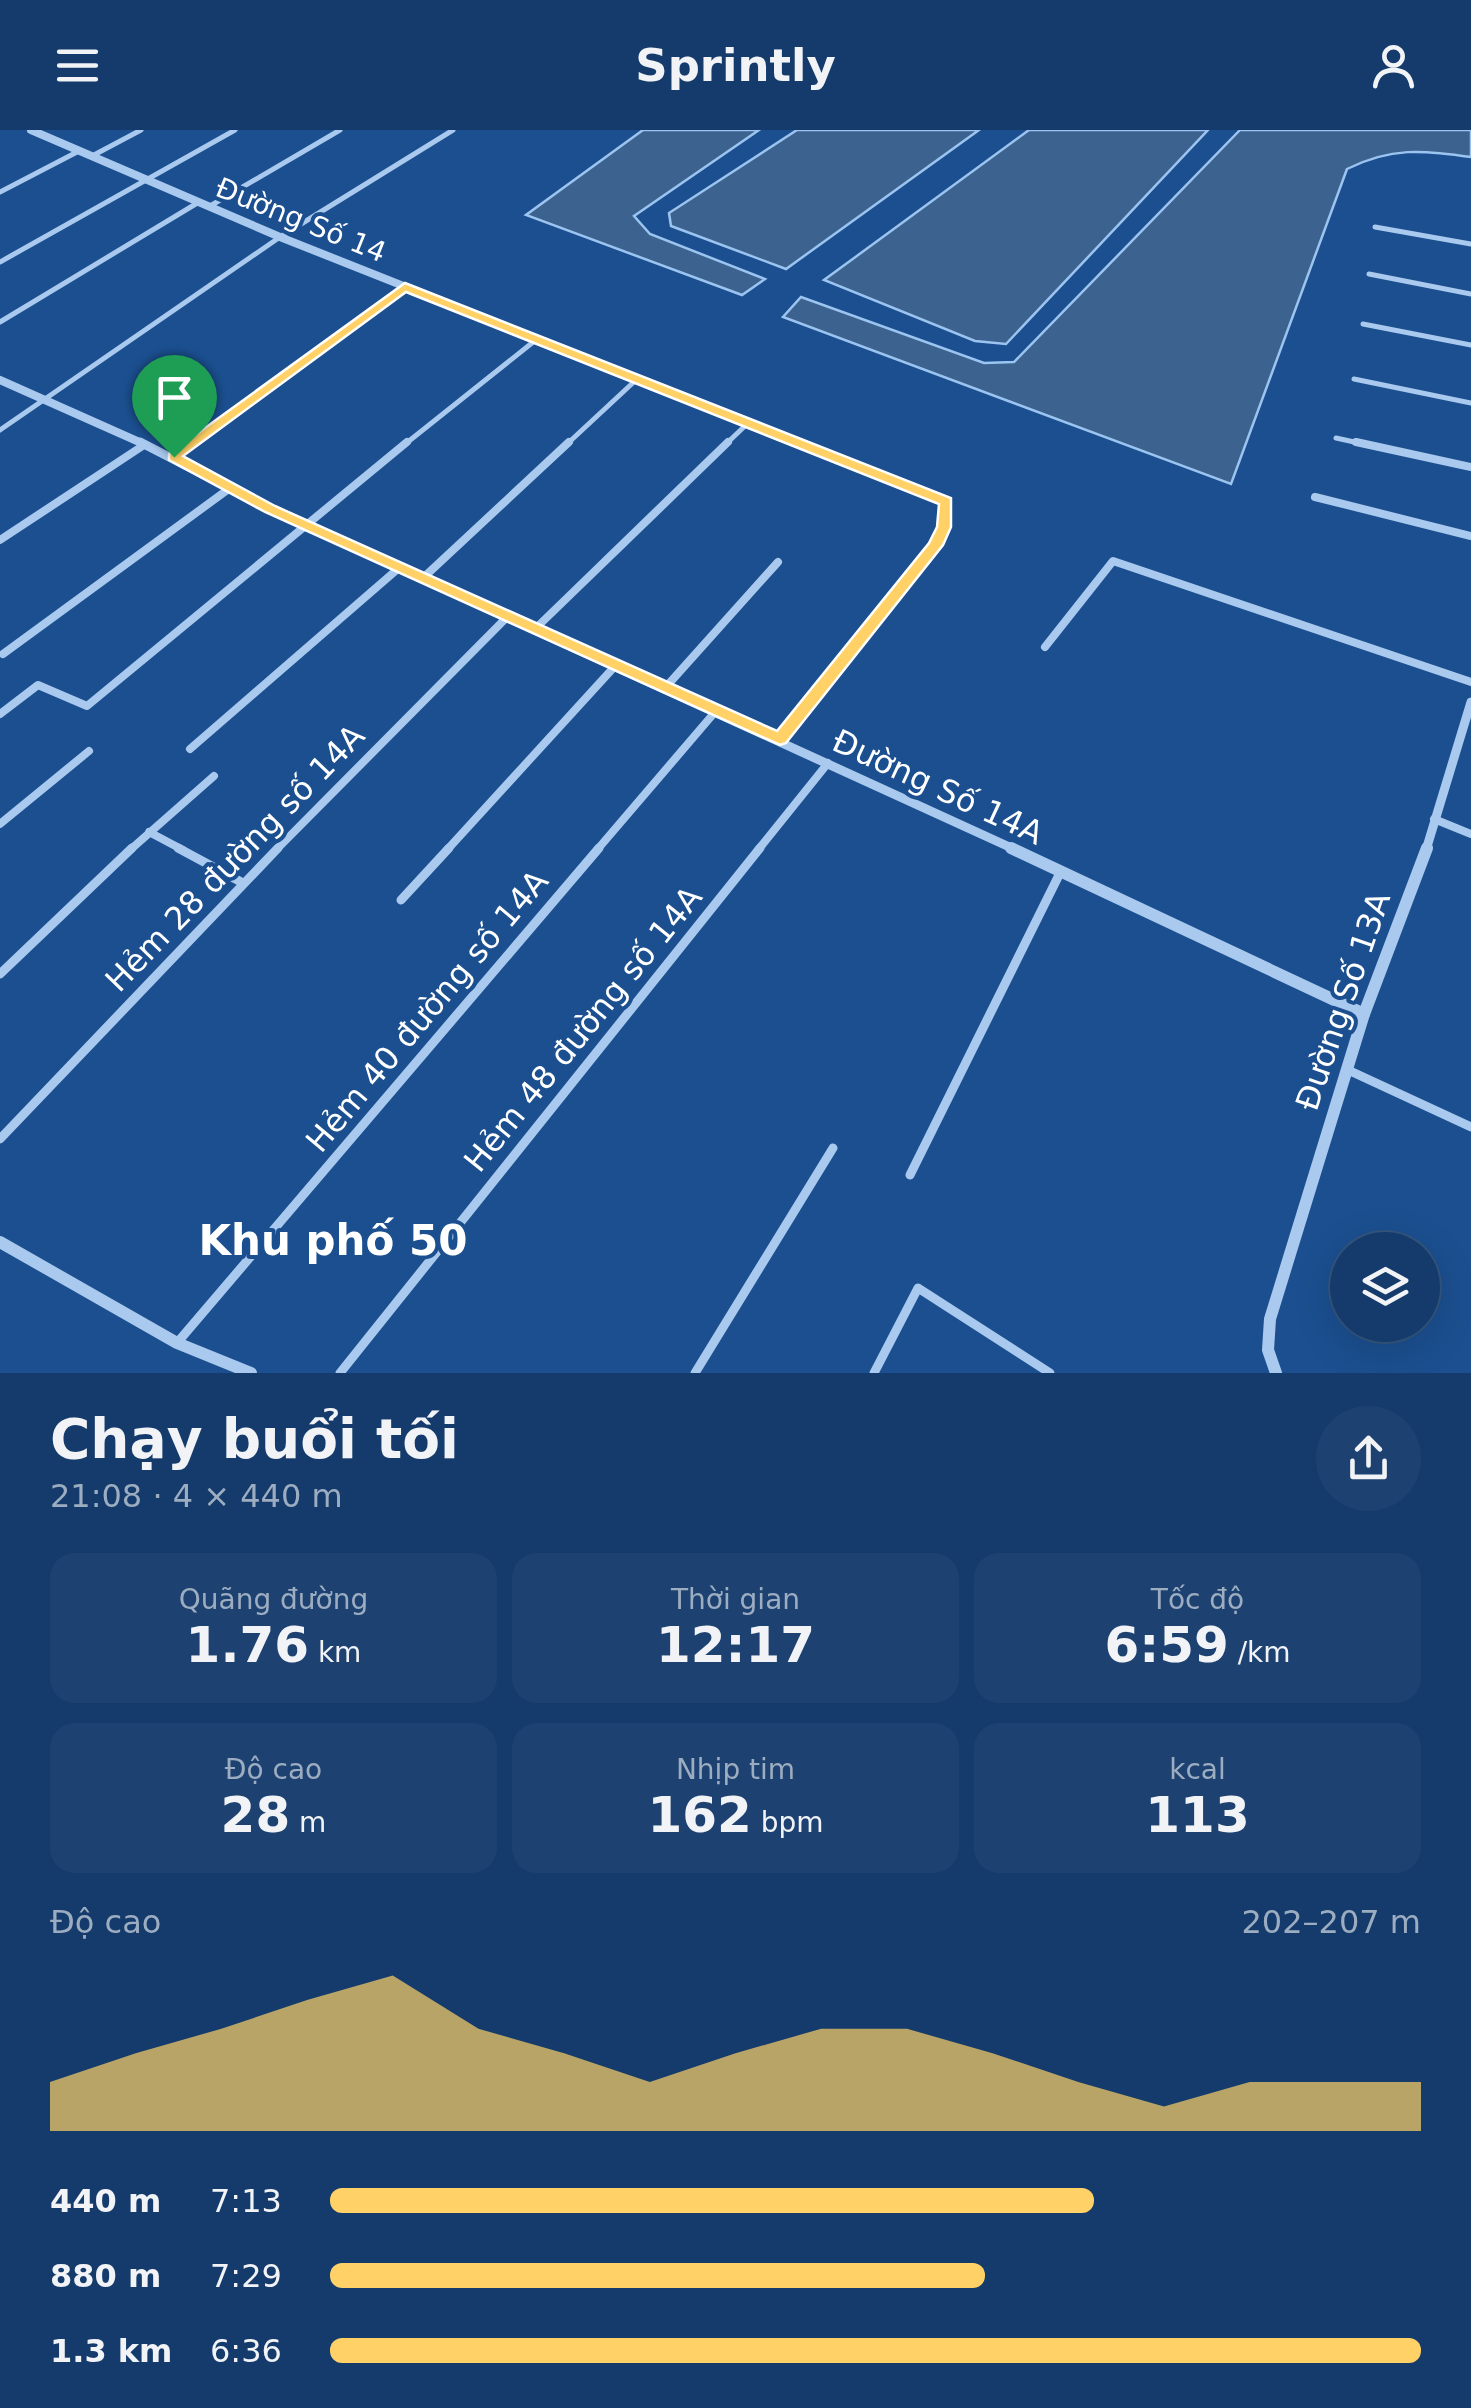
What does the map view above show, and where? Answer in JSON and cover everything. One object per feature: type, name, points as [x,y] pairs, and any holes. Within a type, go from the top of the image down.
[{"type":"street","name":"Đường Số 14","points":[[33,130],[280,238],[946,501],[944,527],[936,545],[780,739]]},
{"type":"street","name":"Đường Số 14A","points":[[0,380],[174,457],[305,524],[780,739],[1364,1014]]},
{"type":"street","name":"Đường Số 13A","points":[[1276,1373],[1268,1350],[1270,1319],[1314,1167],[1471,702]]},
{"type":"street","points":[[0,1242],[177,1343],[251,1373]]},
{"type":"lane","points":[[92,156],[141,130]]},
{"type":"lane","points":[[0,262],[235,130]]},
{"type":"lane","points":[[210,206],[340,130]]},
{"type":"lane","points":[[0,430],[280,238],[452,130]]},
{"type":"lane","points":[[0,192],[79,151]]},
{"type":"lane","points":[[0,322],[199,202]]},
{"type":"lane","points":[[1375,226],[1471,244]]},
{"type":"lane","points":[[1369,274],[1471,294]]},
{"type":"lane","points":[[174,457],[405,287]]},
{"type":"lane","points":[[1363,324],[1471,345]]},
{"type":"lane","points":[[0,714],[38,685],[87,706],[305,524],[537,340]]},
{"type":"lane","points":[[424,578],[637,378]]},
{"type":"lane","points":[[1354,378],[1471,403]]},
{"type":"lane","points":[[536,628],[748,423]]},
{"type":"lane","points":[[1336,438],[1471,467]]},
{"type":"lane","points":[[0,540],[144,445]]},
{"type":"lane","points":[[3,654],[230,488]]},
{"type":"lane","points":[[1315,497],[1471,536]]},
{"type":"lane","points":[[665,688],[778,562]]},
{"type":"lane","points":[[1045,648],[1113,562],[1471,682]]},
{"type":"lane","points":[[190,749],[400,567]]},
{"type":"lane","name":"Hẻm 28 đường số 14A","points":[[0,1139],[242,884],[508,616]]},
{"type":"lane","points":[[401,900],[616,664]]},
{"type":"lane","name":"Hẻm 40 đường số 14A","points":[[177,1343],[715,712]]},
{"type":"lane","points":[[0,824],[89,752]]},
{"type":"lane","name":"Hẻm 48 đường số 14A","points":[[340,1373],[828,762]]},
{"type":"lane","points":[[0,974],[149,832],[214,776]]},
{"type":"lane","points":[[1434,819],[1471,834]]},
{"type":"lane","points":[[149,832],[242,884]]},
{"type":"lane","points":[[910,1176],[1060,873]]},
{"type":"lane","points":[[1348,1070],[1471,1127]]},
{"type":"lane","points":[[695,1373],[833,1148]]},
{"type":"lane","points":[[874,1373],[918,1288],[1050,1373]]},
{"type":"water","points":[[643,130],[759,130],[634,216],[650,234],[765,279],[742,295],[526,215]]},
{"type":"water","points":[[797,130],[979,130],[786,269],[671,226],[669,213]]},
{"type":"water","points":[[1029,130],[1208,130],[1006,344],[975,341],[824,280]]},
{"type":"water","points":[[1240,130],[1471,130],[1471,157],[1408,152],[1378,157],[1347,169],[1231,484],[783,317],[801,297],[984,363],[1014,362]]},
{"type":"district","name":"Khu phố 50","points":[[333,1240]]},
{"type":"route","points":[[405,287],[946,501],[944,527],[936,545],[780,739],[270,509],[174,457],[405,287]]}]
